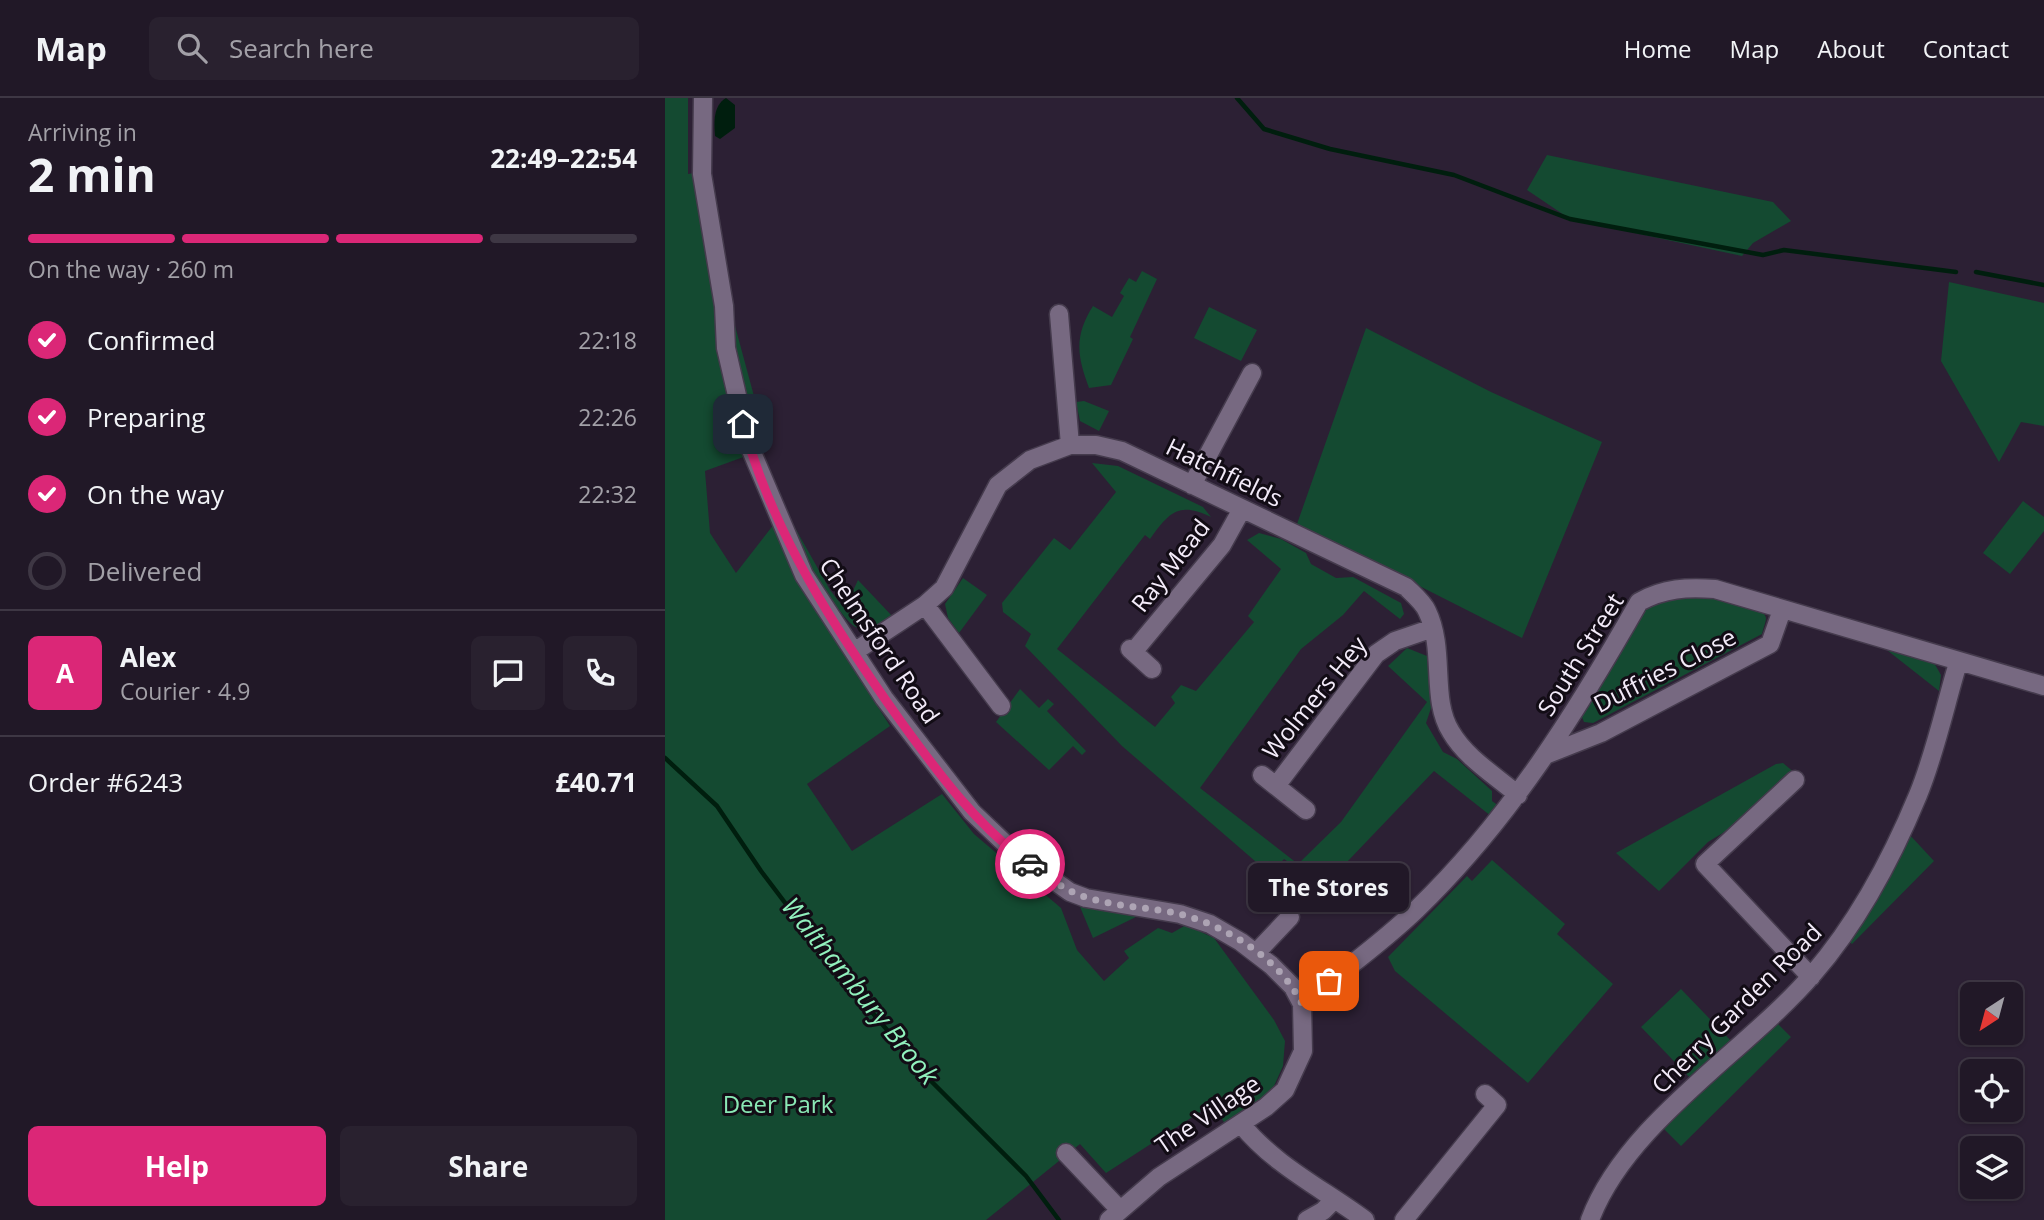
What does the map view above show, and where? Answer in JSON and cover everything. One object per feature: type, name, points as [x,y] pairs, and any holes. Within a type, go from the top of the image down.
[{"type":"street","name":"Chelmsford Road","points":[[703,98],[702,174],[738,405],[748,443],[804,575],[854,652],[925,755],[972,812],[1015,853],[1070,892],[1119,905],[1180,914],[1210,924],[1256,953],[1293,987],[1302,1004]]},
{"type":"street","points":[[1059,314],[1070,445]]},
{"type":"street","points":[[1192,485],[1252,373]]},
{"type":"street","name":"Hatchfields","points":[[854,652],[925,605],[944,588],[998,485],[1030,460],[1070,445],[1096,445],[1122,451],[1406,587],[1427,609],[1439,647],[1441,710],[1450,731],[1464,750],[1518,795]]},
{"type":"street","name":"Ray Mead","points":[[1152,669],[1132,650],[1222,545],[1242,509]]},
{"type":"street","name":"South Street","points":[[1302,1004],[1416,910],[1487,835],[1548,754],[1639,602],[1653,594],[1689,587],[1715,589],[1958,663],[2044,686]]},
{"type":"street","points":[[925,605],[1001,706]]},
{"type":"street","name":"Duffries Close","points":[[1548,754],[1601,733],[1770,644],[1782,610]]},
{"type":"street","name":"Wolmers Hey","points":[[1276,786],[1376,654],[1395,641],[1433,628]]},
{"type":"street","name":"Cherry Garden Road","points":[[1590,1220],[1615,1169],[1645,1136],[1811,976],[1859,914],[1918,795],[1958,663]]},
{"type":"street","name":"Wolmers Hey","points":[[1262,775],[1306,810]]},
{"type":"street","points":[[1795,780],[1705,864],[1811,976]]},
{"type":"street","points":[[1256,953],[1290,917]]},
{"type":"street","name":"The Village","points":[[1066,1153],[1114,1215],[1159,1177],[1275,1101],[1294,1077],[1303,1051],[1302,1004]]},
{"type":"street","points":[[1404,1220],[1497,1105],[1485,1094]]},
{"type":"street","points":[[1241,1124],[1253,1139],[1284,1164],[1365,1220]]},
{"type":"street","points":[[1307,1220],[1323,1211],[1335,1199]]},
{"type":"green space","name":"Deer Park","points":[[665,98],[688,98],[688,174],[711,170],[734,322],[768,448],[705,471],[710,533],[736,573],[785,510],[830,590],[841,604],[851,595],[858,580],[893,617],[861,629],[849,622],[827,597],[821,617],[890,726],[807,784],[852,851],[942,794],[974,834],[1061,908],[1077,950],[1104,981],[1129,958],[1124,951],[1158,928],[1172,933],[1186,925],[1214,938],[1274,1020],[1285,1041],[1283,1066],[1274,1086],[1230,1130],[1211,1105],[1106,1173],[1080,1144],[986,1220],[665,1220]]},
{"type":"green space","points":[[1547,155],[1773,202],[1791,221],[1753,243],[1742,256],[1570,219],[1527,190]]},
{"type":"green space","points":[[1142,271],[1157,279],[1130,337],[1133,339],[1111,385],[1089,388],[1079,346],[1087,317],[1093,306],[1112,317],[1124,296],[1120,293],[1129,278],[1136,282]]},
{"type":"green space","points":[[1949,282],[2044,303],[2044,426],[2021,422],[1999,462],[1941,361]]},
{"type":"green space","points":[[1209,307],[1257,330],[1241,361],[1194,338]]},
{"type":"green space","points":[[1366,328],[1491,392],[1602,442],[1522,638],[1297,524]]},
{"type":"green space","points":[[1084,401],[1109,411],[1099,431],[1080,421],[1076,402]]},
{"type":"green space","points":[[1092,463],[1118,466],[1203,507],[1211,517],[1200,512],[1182,510],[1169,516],[1150,539],[1145,535],[1057,649],[1155,727],[1175,703],[1171,697],[1181,685],[1196,691],[1254,622],[1248,616],[1281,569],[1247,540],[1259,533],[1281,539],[1306,553],[1311,564],[1336,578],[1353,577],[1401,603],[1404,614],[1400,619],[1364,591],[1343,615],[1301,649],[1200,788],[1298,864],[1341,822],[1427,702],[1388,666],[1407,648],[1427,656],[1431,708],[1426,723],[1443,752],[1457,759],[1492,791],[1492,801],[1503,809],[1496,820],[1434,771],[1324,886],[1284,859],[1270,874],[1122,746],[1025,646],[1031,634],[1003,612],[1002,603],[1054,538],[1070,550],[1116,492]]},
{"type":"green space","points":[[2023,501],[2044,517],[2044,531],[2010,574],[1983,553]]},
{"type":"green space","points":[[963,578],[987,595],[959,633],[948,618],[945,604]]},
{"type":"green space","points":[[1684,591],[1730,598],[1754,606],[1766,618],[1762,634],[1593,723],[1584,722],[1579,710],[1637,611]]},
{"type":"green space","points":[[1878,643],[1933,661],[1941,675],[1939,691]]},
{"type":"green space","points":[[1020,689],[1039,708],[1048,699],[1054,704],[1047,711],[1086,751],[1082,755],[1073,746],[1049,770],[996,722]]},
{"type":"green space","points":[[1783,763],[1796,774],[1736,825],[1708,842],[1659,891],[1616,853],[1776,764]]},
{"type":"green space","points":[[1908,833],[1934,861],[1852,944],[1848,940]]},
{"type":"green space","points":[[1492,860],[1565,924],[1557,934],[1613,984],[1528,1083],[1395,971],[1388,957],[1467,876],[1472,881]]},
{"type":"green space","points":[[1078,902],[1138,916],[1093,938]]},
{"type":"green space","points":[[1681,989],[1732,1042],[1695,1083],[1641,1027]]},
{"type":"green space","points":[[1773,1019],[1791,1037],[1681,1146],[1663,1128]]},
{"type":"shaded area","points":[[726,98],[735,105],[735,128],[720,139],[715,136],[715,115]]},
{"type":"waterway","points":[[1237,98],[1264,129],[1330,149],[1454,175],[1570,219],[1763,255],[1784,250],[1956,272]]},
{"type":"waterway","points":[[1976,272],[2044,285]]},
{"type":"waterway","name":"Walthambury Brook","points":[[665,758],[717,806],[761,871],[836,970],[928,1078],[1026,1176],[1059,1220]]},
{"type":"way so far","points":[[1030,864],[1070,892],[1086,898],[1180,914],[1210,924],[1241,942],[1271,965],[1293,987],[1302,1004],[1329,981]]},
{"type":"place","name":"The Stores","points":[[1329,981]]},
{"type":"route","points":[[743,424],[772,503],[804,575],[884,698],[925,755],[972,812],[1030,864]]}]
